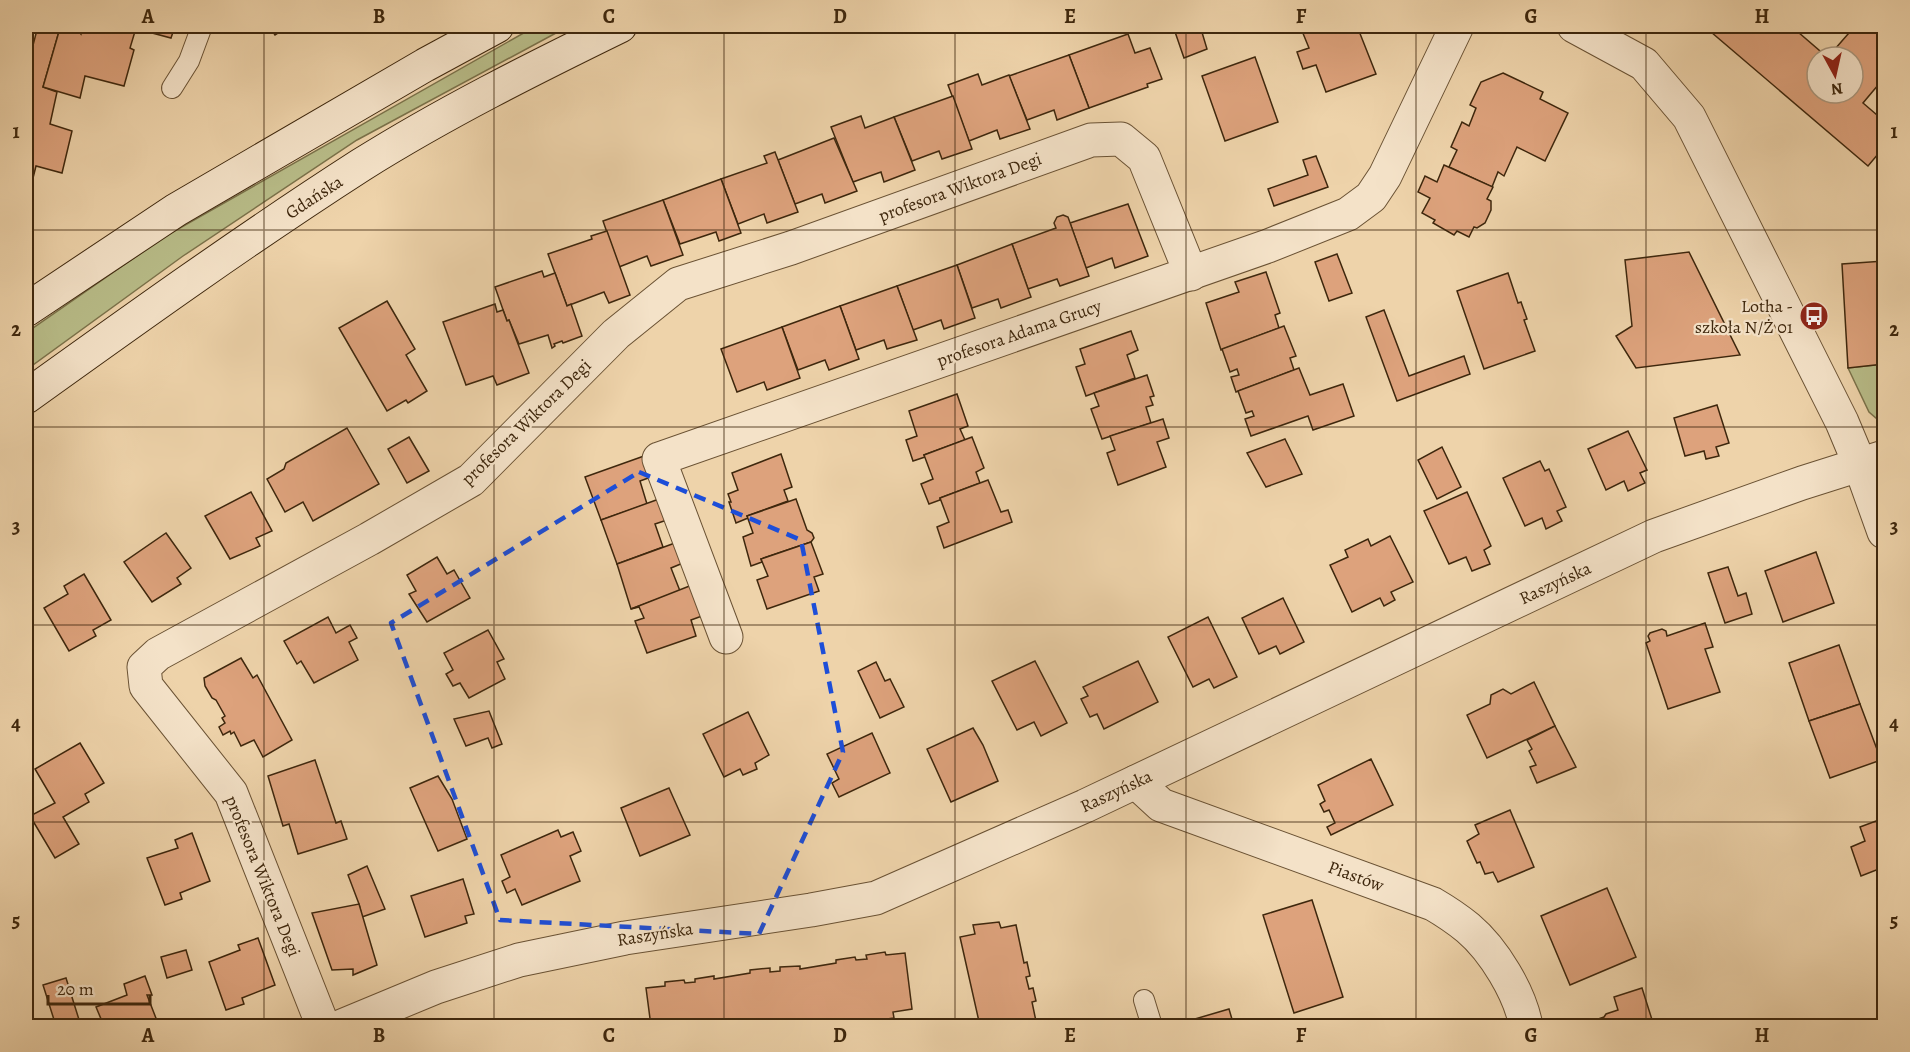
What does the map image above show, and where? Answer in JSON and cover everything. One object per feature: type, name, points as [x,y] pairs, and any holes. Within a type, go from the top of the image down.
[{"type":"street","points":[[26,310],[176,210],[425,64],[497,26]]},
{"type":"street","name":"Gdańska","points":[[26,397],[208,267],[362,165],[488,91],[620,26]]},
{"type":"street","name":"profesora Adama Grucy","points":[[726,637],[659,459],[1191,274],[1348,214],[1371,196],[1385,176],[1457,26]]},
{"type":"street","points":[[1574,26],[1644,64],[1689,117],[1842,422],[1872,461],[1884,532]]},
{"type":"street","name":"profesora Wiktora Degi","points":[[323,1026],[231,793],[146,686],[144,667],[158,654],[369,539],[471,480],[616,334],[678,284],[791,248],[1091,140],[1121,139],[1144,158],[1191,274]]},
{"type":"street","name":"Raszyńska","points":[[342,1026],[436,987],[519,960],[625,938],[876,898],[1136,782],[1654,536],[1802,483],[1872,461]]},
{"type":"street","name":"Piastów","points":[[1136,782],[1161,805],[1433,904],[1469,928],[1496,960],[1523,1009],[1526,1026]]},
{"type":"lane","points":[[172,88],[189,61],[202,26]]},
{"type":"lane","points":[[1144,1000],[1152,1026]]},
{"type":"highlighted area","points":[[639,472],[801,540],[843,752],[759,934],[500,920],[391,623]]},
{"type":"green space","points":[[536,26],[569,26],[357,140],[183,256],[26,370],[26,333],[164,237]]},
{"type":"green space","points":[[1884,364],[1884,422],[1869,412],[1848,368]]},
{"type":"building","points":[[38,26],[60,28],[43,87],[57,92],[50,124],[72,131],[62,173],[36,166],[29,194],[26,193],[26,72]]},
{"type":"building","points":[[83,26],[136,28],[130,48],[134,50],[124,86],[85,76],[80,98],[43,87],[60,28],[77,29],[81,34]]},
{"type":"building","points":[[126,26],[175,26],[171,38]]},
{"type":"building","points":[[269,26],[289,26],[275,35]]},
{"type":"building","points":[[1173,26],[1211,26],[1201,29],[1207,49],[1184,58]]},
{"type":"building","points":[[1300,26],[1357,26],[1376,74],[1326,92],[1316,65],[1303,69],[1297,52],[1309,48]]},
{"type":"building","points":[[1704,26],[1791,26],[1813,45],[1805,45],[1805,105],[1865,105],[1884,121],[1884,147],[1868,166]]},
{"type":"building","points":[[1855,26],[1884,26],[1884,78],[1865,101],[1865,45],[1838,45]]},
{"type":"building","points":[[1128,34],[1135,53],[1150,48],[1162,79],[1147,84],[1148,87],[1089,108],[1069,55]]},
{"type":"building","points":[[1069,55],[1089,108],[1057,120],[1054,110],[1027,120],[1009,76]]},
{"type":"building","points":[[1255,57],[1278,122],[1225,141],[1202,76]]},
{"type":"building","points":[[1503,73],[1543,92],[1540,99],[1568,113],[1545,161],[1517,147],[1504,176],[1498,172],[1492,187],[1449,167],[1457,150],[1451,147],[1462,122],[1469,126],[1476,108],[1470,105],[1481,82]]},
{"type":"building","points":[[978,74],[982,85],[1009,75],[1030,129],[1000,139],[997,130],[969,141],[948,85]]},
{"type":"building","points":[[953,96],[972,149],[942,159],[939,151],[912,161],[894,117]]},
{"type":"building","points":[[861,116],[865,128],[894,117],[915,170],[884,182],[881,172],[853,182],[831,127]]},
{"type":"building","points":[[834,138],[857,191],[825,203],[822,194],[795,204],[778,160]]},
{"type":"building","points":[[775,152],[798,212],[767,223],[764,214],[738,224],[721,179],[767,163],[764,156]]},
{"type":"building","points":[[1316,156],[1328,187],[1274,206],[1268,189],[1308,175],[1303,160]]},
{"type":"building","points":[[1444,165],[1493,187],[1487,199],[1491,201],[1491,210],[1485,223],[1477,228],[1474,227],[1469,237],[1457,231],[1454,235],[1433,223],[1435,220],[1422,213],[1430,198],[1418,192],[1425,176],[1437,182]]},
{"type":"building","points":[[721,179],[741,233],[719,241],[716,232],[680,244],[663,200]]},
{"type":"building","points":[[663,200],[683,255],[651,266],[647,256],[619,267],[603,221]]},
{"type":"building","points":[[1128,204],[1148,256],[1115,268],[1112,258],[1086,268],[1070,223]]},
{"type":"building","points":[[1063,215],[1068,217],[1089,276],[1060,286],[1057,279],[1028,289],[1012,244],[1056,228],[1054,223],[1057,217]]},
{"type":"building","points":[[607,231],[630,295],[609,303],[604,292],[567,306],[548,254],[592,239],[591,236]]},
{"type":"building","points":[[1012,244],[1031,297],[1001,308],[998,299],[972,308],[957,265]]},
{"type":"building","points":[[1689,252],[1740,355],[1636,368],[1616,336],[1632,326],[1625,260]]},
{"type":"building","points":[[1337,254],[1352,293],[1329,301],[1315,262]]},
{"type":"building","points":[[1884,261],[1884,364],[1848,368],[1842,264]]},
{"type":"building","points":[[957,265],[975,318],[944,329],[941,320],[913,330],[897,286]]},
{"type":"building","points":[[542,271],[544,277],[555,273],[567,306],[571,304],[582,336],[554,344],[552,348],[548,335],[519,344],[509,320],[507,321],[495,287]]},
{"type":"building","points":[[1266,272],[1280,313],[1275,315],[1279,328],[1221,350],[1206,303],[1239,292],[1235,282]]},
{"type":"building","points":[[1508,273],[1518,303],[1521,302],[1527,319],[1524,320],[1535,351],[1484,369],[1457,291]]},
{"type":"building","points":[[897,286],[917,340],[887,349],[884,340],[856,350],[840,306]]},
{"type":"building","points":[[387,301],[415,349],[406,355],[427,391],[408,403],[406,400],[387,411],[339,328]]},
{"type":"building","points":[[495,304],[497,312],[503,310],[507,321],[509,320],[529,373],[497,385],[493,376],[466,385],[443,322]]},
{"type":"building","points":[[840,306],[859,359],[829,370],[825,360],[798,370],[782,327]]},
{"type":"building","points":[[1384,310],[1409,376],[1464,356],[1470,374],[1397,401],[1366,317]]},
{"type":"building","points":[[1284,326],[1296,356],[1290,358],[1294,370],[1236,392],[1231,377],[1239,375],[1237,369],[1230,372],[1222,349]]},
{"type":"building","points":[[782,327],[800,378],[767,390],[764,382],[737,392],[721,349]]},
{"type":"building","points":[[1131,331],[1138,350],[1127,355],[1135,378],[1086,396],[1076,367],[1085,364],[1080,349]]},
{"type":"building","points":[[1299,368],[1310,395],[1343,384],[1354,416],[1313,430],[1308,416],[1251,436],[1245,419],[1254,416],[1252,411],[1246,413],[1238,391]]},
{"type":"building","points":[[1147,375],[1154,396],[1150,397],[1153,405],[1146,407],[1151,423],[1102,439],[1091,409],[1099,406],[1094,393]]},
{"type":"building","points":[[957,394],[968,426],[960,429],[965,440],[913,461],[906,440],[917,436],[909,411]]},
{"type":"building","points":[[1717,405],[1729,443],[1716,447],[1719,456],[1706,459],[1704,451],[1685,456],[1674,418]]},
{"type":"building","points":[[1163,419],[1169,438],[1157,442],[1166,467],[1118,485],[1107,453],[1115,450],[1110,436]]},
{"type":"building","points":[[347,428],[379,484],[313,521],[303,502],[285,512],[267,479],[284,469],[286,463]]},
{"type":"building","points":[[1628,431],[1647,470],[1640,473],[1645,483],[1628,491],[1624,481],[1606,490],[1588,449]]},
{"type":"building","points":[[409,437],[429,471],[407,483],[388,449]]},
{"type":"building","points":[[972,437],[984,468],[976,472],[980,483],[929,504],[921,484],[933,479],[924,455]]},
{"type":"building","points":[[1285,439],[1302,474],[1266,487],[1247,453]]},
{"type":"building","points":[[1442,447],[1461,487],[1437,499],[1418,460]]},
{"type":"building","points":[[781,454],[792,487],[784,490],[788,501],[747,516],[748,518],[736,523],[728,494],[738,490],[732,473]]},
{"type":"building","points":[[644,456],[651,477],[640,481],[647,504],[601,520],[585,477]]},
{"type":"building","points":[[1540,461],[1545,471],[1549,469],[1566,507],[1557,511],[1562,521],[1546,529],[1542,518],[1525,526],[1503,478]]},
{"type":"building","points":[[988,480],[1001,512],[1008,510],[1012,522],[944,548],[937,527],[949,522],[940,498]]},
{"type":"building","points":[[251,492],[272,531],[256,538],[260,546],[230,559],[205,516]]},
{"type":"building","points":[[1467,492],[1491,546],[1484,550],[1490,564],[1472,571],[1466,557],[1449,564],[1424,511]]},
{"type":"building","points":[[659,499],[667,520],[655,524],[663,547],[617,564],[601,520]]},
{"type":"building","points":[[796,499],[807,530],[814,538],[811,542],[761,559],[762,562],[751,566],[743,537],[753,533],[747,516]]},
{"type":"building","points":[[166,533],[191,568],[177,578],[181,584],[152,602],[124,562]]},
{"type":"building","points":[[1390,536],[1413,582],[1391,592],[1395,600],[1384,606],[1380,598],[1352,612],[1330,565],[1348,557],[1345,550],[1368,539],[1371,546]]},
{"type":"building","points":[[811,542],[823,574],[814,577],[819,591],[767,609],[757,580],[768,576],[761,559]]},
{"type":"building","points":[[675,543],[683,563],[671,568],[680,591],[631,609],[617,564]]},
{"type":"building","points":[[1816,552],[1834,603],[1783,622],[1765,571]]},
{"type":"building","points":[[437,557],[447,574],[454,570],[470,598],[427,622],[409,594],[416,591],[407,575]]},
{"type":"building","points":[[1728,567],[1738,596],[1746,593],[1752,614],[1725,623],[1708,573]]},
{"type":"building","points":[[84,574],[111,620],[93,630],[96,636],[69,651],[44,608],[68,594],[64,586]]},
{"type":"building","points":[[692,585],[702,616],[691,620],[696,636],[647,653],[635,621],[644,618],[639,607],[631,609]]},
{"type":"building","points":[[1283,598],[1304,642],[1280,654],[1276,646],[1259,654],[1242,618]]},
{"type":"building","points":[[328,617],[336,633],[350,625],[357,638],[349,642],[358,660],[314,683],[301,661],[297,664],[284,641]]},
{"type":"building","points":[[1208,617],[1237,677],[1214,688],[1209,679],[1193,687],[1168,637]]},
{"type":"building","points":[[1705,623],[1713,647],[1705,649],[1720,692],[1668,709],[1646,643],[1650,641],[1648,636],[1662,629],[1666,631],[1667,636]]},
{"type":"building","points":[[488,630],[504,659],[497,662],[505,679],[469,698],[460,683],[453,686],[446,674],[453,670],[444,653]]},
{"type":"building","points":[[1839,645],[1860,704],[1809,721],[1789,663]]},
{"type":"building","points":[[241,658],[253,678],[257,675],[292,740],[263,757],[254,740],[241,746],[234,732],[231,734],[230,731],[223,735],[219,727],[225,723],[222,718],[225,716],[205,686],[204,678]]},
{"type":"building","points":[[1035,661],[1067,723],[1041,736],[1034,722],[1017,730],[992,681]]},
{"type":"building","points":[[1138,661],[1158,702],[1104,729],[1097,714],[1090,717],[1081,699],[1088,696],[1083,687]]},
{"type":"building","points":[[876,662],[885,681],[890,679],[904,707],[880,718],[858,671]]},
{"type":"building","points":[[1534,682],[1555,726],[1487,758],[1467,715],[1490,704],[1491,695],[1503,689],[1511,694]]},
{"type":"building","points":[[1860,704],[1881,760],[1830,778],[1809,721]]},
{"type":"building","points":[[489,711],[502,744],[492,748],[488,738],[466,746],[454,719]]},
{"type":"building","points":[[748,712],[769,755],[755,763],[757,769],[743,775],[740,769],[724,777],[703,734]]},
{"type":"building","points":[[1555,726],[1576,767],[1537,783],[1530,767],[1536,765],[1529,751],[1532,749],[1527,740]]},
{"type":"building","points":[[973,728],[998,781],[951,802],[927,749]]},
{"type":"building","points":[[872,733],[890,773],[839,797],[832,783],[839,779],[827,754]]},
{"type":"building","points":[[80,743],[104,783],[85,794],[89,802],[63,817],[79,844],[55,858],[30,816],[55,803],[35,769]]},
{"type":"building","points":[[1371,759],[1393,805],[1331,835],[1327,827],[1335,823],[1329,810],[1324,812],[1320,804],[1325,801],[1318,785]]},
{"type":"building","points":[[315,760],[336,823],[341,821],[347,839],[298,854],[289,824],[283,826],[268,776]]},
{"type":"building","points":[[438,776],[452,799],[467,839],[438,851],[410,788]]},
{"type":"building","points":[[669,788],[690,835],[640,856],[621,808]]},
{"type":"building","points":[[1510,810],[1534,867],[1498,882],[1493,872],[1485,874],[1467,841],[1479,834],[1475,825]]},
{"type":"building","points":[[1884,818],[1884,867],[1861,876],[1851,847],[1865,841],[1860,827]]},
{"type":"building","points":[[558,830],[561,837],[573,832],[581,851],[570,856],[580,881],[522,905],[515,889],[507,893],[502,881],[510,877],[501,855]]},
{"type":"building","points":[[192,833],[210,881],[180,893],[182,899],[165,905],[147,858],[178,848],[175,840]]},
{"type":"building","points":[[367,866],[385,909],[362,917],[348,875]]},
{"type":"building","points":[[463,879],[474,914],[465,916],[467,923],[425,937],[411,896]]},
{"type":"building","points":[[1607,888],[1636,957],[1570,985],[1541,916]]},
{"type":"building","points":[[1312,900],[1343,997],[1294,1013],[1263,915]]},
{"type":"building","points":[[359,904],[377,965],[353,975],[353,969],[332,970],[312,913]]},
{"type":"building","points":[[999,922],[1001,928],[1016,925],[1024,963],[1027,962],[1030,976],[1026,977],[1029,989],[1033,988],[1036,1001],[1032,1002],[1037,1026],[980,1026],[960,937],[975,934],[973,925]]},
{"type":"building","points":[[258,938],[275,985],[242,998],[244,1004],[226,1010],[209,962],[240,950],[238,945]]},
{"type":"building","points":[[186,950],[192,970],[167,978],[161,957]]},
{"type":"building","points":[[885,952],[886,955],[905,953],[912,1009],[893,1012],[894,1018],[845,1025],[844,1019],[807,1023],[807,1026],[651,1026],[646,988],[665,986],[665,982],[684,980],[685,983],[695,982],[695,979],[714,976],[714,979],[750,973],[750,970],[770,968],[770,972],[780,971],[780,967],[800,966],[800,969],[836,963],[836,960],[855,957],[856,960],[867,959],[866,955]]},
{"type":"building","points":[[145,976],[152,995],[147,995],[159,1026],[104,1026],[96,1007],[127,995],[124,984]]},
{"type":"building","points":[[66,978],[81,1026],[56,1026],[43,985]]},
{"type":"building","points":[[1642,988],[1654,1026],[1578,1026],[1618,1010],[1614,997]]},
{"type":"building","points":[[1229,1009],[1234,1026],[1171,1026]]},
{"type":"place","name":"Lotha - szkoła N/Ż 01","points":[[1814,316]]}]
